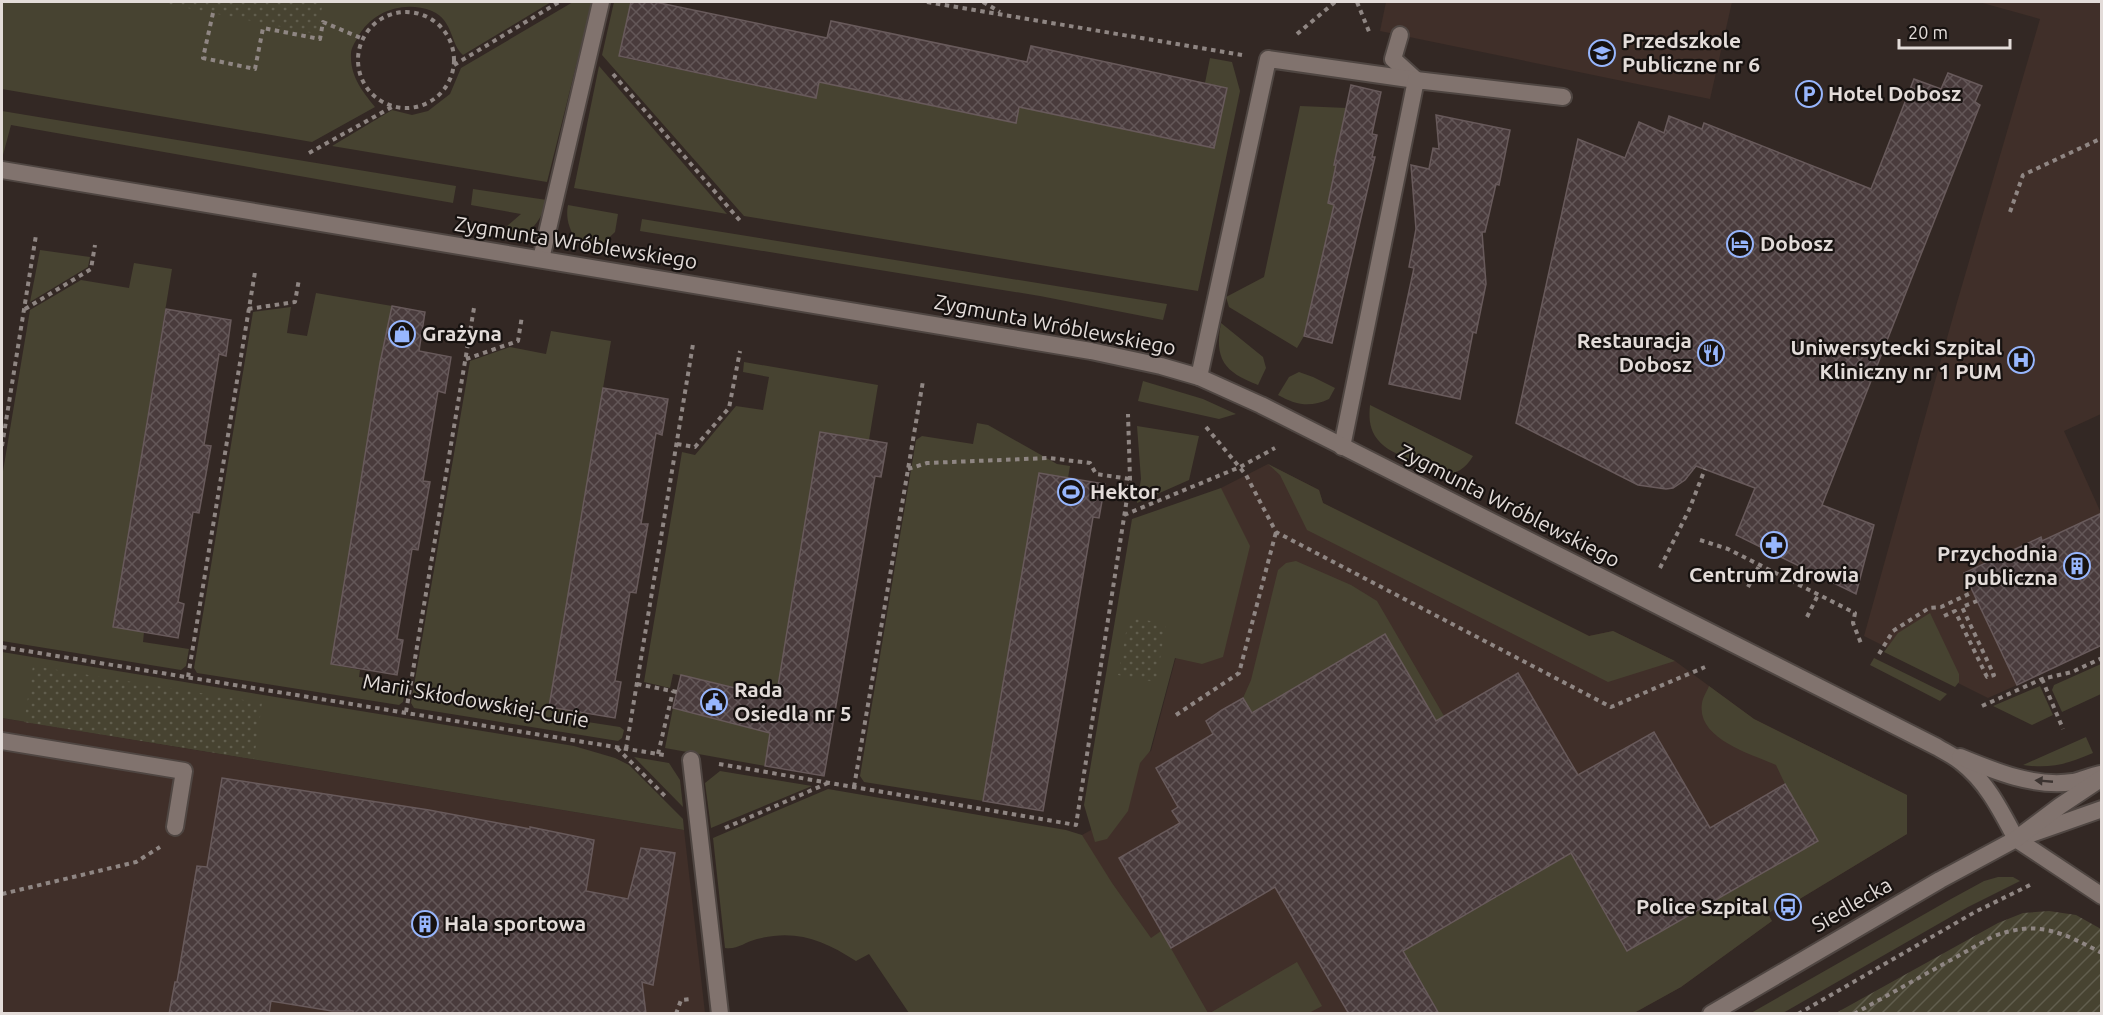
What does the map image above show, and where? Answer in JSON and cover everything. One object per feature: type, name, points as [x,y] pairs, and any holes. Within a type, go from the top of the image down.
[{"type":"street","points":[[541,259],[601,2]]},
{"type":"street","points":[[1400,35],[1393,59],[1416,80]]},
{"type":"street","points":[[1199,377],[1268,59],[1416,80],[1563,97]]},
{"type":"street","points":[[1342,447],[1416,80]]},
{"type":"street","name":"Zygmunta Wróblewskiego","points":[[2,170],[1091,351],[1161,366],[1199,377],[1244,396],[1937,747],[1961,762],[1980,780],[2016,839]]},
{"type":"street","points":[[2,741],[184,771],[175,827]]},
{"type":"street","points":[[1937,747],[1994,770],[2044,782],[2072,782],[2102,773]]},
{"type":"street","points":[[691,760],[720,1014]]},
{"type":"street","name":"Siedlecka","points":[[1712,1014],[1857,928],[2016,839],[2102,778]]},
{"type":"street","name":"Siedlecka","points":[[2016,839],[2102,809]]},
{"type":"street","points":[[2016,839],[2102,896]]},
{"type":"path","points":[[454,65],[559,2]]},
{"type":"path","points":[[927,2],[1268,59],[1335,2]]},
{"type":"path","points":[[983,2],[1004,15]]},
{"type":"path","points":[[408,12],[423,15],[436,22],[446,34],[453,49],[454,65],[449,81],[439,94],[425,104],[410,108],[393,106],[378,99],[366,87],[359,72],[358,57],[368,29],[380,19],[394,13],[408,12]]},
{"type":"path","points":[[213,13],[203,58],[255,69],[264,27],[320,39],[323,22],[363,39]]},
{"type":"path","points":[[590,48],[742,223]]},
{"type":"path","points":[[309,153],[393,106]]},
{"type":"path","points":[[2010,212],[2023,175],[2102,138]]},
{"type":"path","points":[[2,446],[36,235]]},
{"type":"path","points":[[24,309],[91,269],[95,245]]},
{"type":"path","points":[[188,677],[255,272]]},
{"type":"path","points":[[248,309],[295,302],[299,279]]},
{"type":"path","points":[[406,712],[474,308]]},
{"type":"path","points":[[466,359],[518,341],[522,316]]},
{"type":"path","points":[[626,749],[693,344]]},
{"type":"path","points":[[677,444],[695,447],[729,408],[740,351]]},
{"type":"path","points":[[854,787],[923,381]]},
{"type":"path","points":[[1124,516],[1130,479],[1128,414]]},
{"type":"path","points":[[1206,427],[1239,466],[1276,532],[1611,707],[1705,667]]},
{"type":"path","points":[[1124,516],[1275,448]]},
{"type":"path","points":[[908,468],[927,463],[1048,458],[1090,463],[1096,474],[1130,479]]},
{"type":"path","points":[[1660,568],[1689,510],[1705,469]]},
{"type":"path","name":"Marii Skłodowskiej-Curie","points":[[2,646],[829,782],[1076,825],[1124,516]]},
{"type":"path","points":[[1176,715],[1239,673],[1276,532]]},
{"type":"path","points":[[1700,540],[1728,549],[1760,564],[1855,613],[1853,623],[1862,646]]},
{"type":"path","points":[[1748,587],[1760,564]]},
{"type":"path","points":[[1879,654],[1893,631],[1929,608],[1941,607],[1973,592]]},
{"type":"path","points":[[1806,617],[1818,594]]},
{"type":"path","points":[[1944,616],[1955,611],[1987,677],[1994,675],[1962,608],[1977,601]]},
{"type":"path","points":[[1982,706],[2042,679],[2072,672],[2102,658]]},
{"type":"path","points":[[2042,679],[2063,729]]},
{"type":"path","points":[[637,684],[675,692],[658,754]]},
{"type":"path","points":[[616,748],[699,834],[829,782]]},
{"type":"path","points":[[2,894],[136,861],[158,850],[175,827]]},
{"type":"path","points":[[1798,1014],[1974,912],[2027,886]]},
{"type":"path","points":[[1854,1014],[2012,928],[2039,928],[2070,936],[2102,953]]},
{"type":"shaded area","points":[[2,2],[551,2],[463,55],[448,26],[439,15],[432,11],[411,7],[380,14],[364,28],[353,45],[351,54],[355,76],[361,89],[375,107],[312,142],[2,89]]},
{"type":"shaded area","points":[[158,2],[323,2],[317,34]]},
{"type":"shaded area","points":[[573,2],[592,2],[547,182],[332,146],[392,110],[412,115],[428,111],[450,94],[461,68]]},
{"type":"shaded area","points":[[614,2],[631,2],[620,57],[815,98],[819,82],[1015,123],[1019,107],[1214,148],[1227,88],[1205,83],[1210,58],[1232,62],[1240,91],[1198,291],[744,216],[602,55]]},
{"type":"shaded area","name":"Przedszkole Publiczne nr 6","points":[[1386,2],[1732,2],[1710,99],[1380,31]]},
{"type":"shaded area","name":"Uniwersytecki Szpital Kliniczny nr 1 PUM","points":[[1979,2],[2101,2],[2101,414],[2064,431],[2101,513],[2042,541],[2040,537],[1964,573],[2017,685],[1988,698],[1864,636],[1956,306],[2040,19]]},
{"type":"shaded area","points":[[599,66],[727,214],[574,188]]},
{"type":"shaded area","points":[[1300,106],[1347,108],[1328,203],[1363,211],[1357,234],[1329,227],[1304,336],[1297,348],[1229,307],[1226,297],[1264,277]]},
{"type":"shaded area","points":[[2,111],[456,186],[453,203],[11,125],[3,155]]},
{"type":"shaded area","points":[[473,189],[547,200],[540,217],[531,229],[517,235],[498,234],[521,214],[471,205]]},
{"type":"shaded area","points":[[568,205],[618,214],[615,232],[595,251],[588,249],[572,234],[568,220]]},
{"type":"shaded area","points":[[642,219],[1167,304],[1163,320],[1040,296],[640,231]]},
{"type":"shaded area","points":[[40,250],[90,257],[88,267],[30,302]]},
{"type":"shaded area","points":[[134,263],[172,269],[113,627],[144,632],[143,642],[189,649],[186,666],[181,670],[2,641],[2,477],[30,310],[81,280],[129,288]]},
{"type":"shaded area","points":[[316,293],[392,306],[380,363],[331,664],[360,670],[359,677],[406,684],[403,702],[399,705],[197,673],[194,668],[253,312],[291,307],[287,333],[307,336]]},
{"type":"shaded area","points":[[1221,323],[1263,357],[1266,368],[1258,385],[1237,375],[1224,363],[1219,346]]},
{"type":"shaded area","points":[[551,331],[611,341],[549,707],[582,712],[581,721],[620,727],[624,730],[622,738],[618,741],[414,708],[411,703],[470,361],[510,347],[546,354]]},
{"type":"shaded area","points":[[744,362],[878,385],[869,440],[820,432],[765,766],[665,748],[673,708],[720,720],[728,686],[673,674],[670,688],[644,682],[682,452],[695,455],[736,406],[763,410],[769,377],[743,372]]},
{"type":"shaded area","points":[[1299,372],[1335,388],[1329,399],[1316,404],[1303,404],[1278,395],[1289,377]]},
{"type":"shaded area","points":[[1143,381],[1203,399],[1236,414],[1219,419],[1138,401]]},
{"type":"shaded area","points":[[1370,405],[1473,456],[1458,471],[1450,473],[1432,471],[1423,467],[1392,451],[1378,440],[1371,425]]},
{"type":"shaded area","points":[[977,423],[988,425],[1057,464],[1070,466],[1068,478],[1039,473],[983,801],[864,782],[860,776],[916,440],[922,436],[973,444]]},
{"type":"shaded area","points":[[1137,426],[1199,436],[1189,480],[1137,503],[1141,479]]},
{"type":"shaded area","points":[[1268,464],[1319,490],[1323,503],[1589,636],[1613,631],[1675,661],[1754,719],[1907,795],[1907,834],[1798,900],[1793,894],[1768,914],[1772,921],[1681,987],[1634,1013],[909,1013],[1082,835],[1122,813],[1136,759],[1151,751],[1221,488]]},
{"type":"shaded area","points":[[1268,464],[1319,490],[1323,503],[1589,636],[1613,631],[1675,661],[1608,682],[1307,530],[1280,475]]},
{"type":"shaded area","points":[[1221,488],[1250,546],[1223,657],[1202,664],[1175,658],[1150,751],[1140,763],[1128,811],[1107,839],[1095,842],[1084,805],[1132,519]]},
{"type":"shaded area","points":[[1296,561],[1351,585],[1377,601],[1444,716],[1286,807],[1424,701],[1385,634],[1252,713],[1243,698],[1251,680],[1278,570],[1286,563]]},
{"type":"shaded area","points":[[1930,613],[1959,674],[1959,682],[1955,687],[1884,652],[1898,633]]},
{"type":"shaded area","points":[[1129,617],[1166,624],[1156,682],[1118,675]]},
{"type":"shaded area","points":[[2,652],[574,746],[615,758],[629,765],[683,819],[684,830],[2,718]]},
{"type":"shaded area","points":[[1874,658],[1947,694],[1940,701],[1870,665]]},
{"type":"shaded area","points":[[2101,664],[2101,694],[2062,712],[2052,690],[2054,685]]},
{"type":"shaded area","points":[[33,666],[262,703],[254,759],[24,722]]},
{"type":"shaded area","points":[[1709,686],[1754,719],[1907,795],[1907,834],[1798,900],[1793,894],[1768,914],[1772,921],[1681,987],[1634,1013],[1439,1013],[1419,979],[1394,994],[1378,965],[1645,810],[1627,951],[1818,841],[1776,765],[1727,743],[1716,736],[1708,726],[1702,716],[1702,703]]},
{"type":"shaded area","points":[[2040,686],[2053,715],[2032,725],[1993,706]]},
{"type":"shaded area","points":[[2,718],[684,830],[705,1013],[2,1013]]},
{"type":"shaded area","points":[[2086,737],[2093,753],[2059,765],[2023,765]]},
{"type":"shaded area","points":[[634,757],[669,763],[680,780],[683,807]]},
{"type":"shaded area","points":[[720,771],[812,786],[711,828],[705,783]]},
{"type":"shaded area","points":[[828,789],[1066,830],[1082,835],[1151,938],[1161,931],[1208,1013],[909,1013],[869,954],[856,961],[832,947],[809,938],[784,935],[757,939],[737,947],[725,948],[713,838]]},
{"type":"shaded area","points":[[1998,877],[2013,877],[2020,881],[1968,907],[1783,1013],[1751,1013],[1951,899],[1984,881]]},
{"type":"shaded area","points":[[2049,911],[2076,915],[2101,929],[2101,1013],[1836,1013],[1998,923],[2023,913]]},
{"type":"shaded area","points":[[1297,962],[1322,1006],[1309,1013],[1210,1013]]},
{"type":"building","points":[[631,2],[655,2],[827,38],[831,21],[1027,62],[1031,46],[1227,88],[1214,148],[1019,107],[1016,123],[819,82],[816,98],[619,56]]},
{"type":"building","name":"Dobosz","points":[[1948,73],[1982,86],[1975,102],[1980,105],[1822,505],[1874,525],[1856,594],[1736,535],[1755,488],[1696,466],[1685,480],[1673,488],[1638,485],[1516,423],[1578,139],[1625,158],[1639,122],[1664,133],[1669,116],[1702,129],[1704,123],[1871,189],[1914,79],[1941,89]]},
{"type":"building","points":[[1351,85],[1381,92],[1372,134],[1377,135],[1372,157],[1375,157],[1332,343],[1304,336],[1334,205],[1328,203]]},
{"type":"building","points":[[1436,115],[1510,130],[1499,185],[1496,184],[1485,232],[1482,232],[1486,284],[1476,333],[1473,332],[1460,399],[1389,384],[1414,268],[1409,267],[1416,229],[1411,165],[1429,169],[1433,148],[1439,149]]},
{"type":"building","points":[[392,306],[425,312],[419,351],[451,357],[445,393],[438,391],[423,481],[430,482],[418,550],[412,549],[397,639],[403,640],[397,675],[331,664],[380,363]]},
{"type":"building","points":[[166,309],[231,320],[226,356],[219,354],[204,445],[211,446],[199,513],[193,512],[178,602],[184,604],[178,638],[113,627]]},
{"type":"building","points":[[603,388],[668,399],[662,435],[656,433],[641,524],[648,524],[636,593],[630,592],[615,681],[621,682],[615,718],[549,707]]},
{"type":"building","points":[[820,432],[887,443],[881,477],[875,476],[824,776],[765,766],[770,733],[673,708],[681,675],[776,698]]},
{"type":"building","points":[[1039,473],[1105,484],[1099,518],[1093,517],[1043,811],[983,801]]},
{"type":"building","points":[[2102,513],[2102,645],[2017,685],[1964,573],[2041,537],[2042,541]]},
{"type":"building","points":[[1385,634],[1436,721],[1518,673],[1578,775],[1654,732],[1710,828],[1785,784],[1818,841],[1627,951],[1571,853],[1403,951],[1439,1014],[1349,1014],[1275,887],[1171,948],[1119,858],[1180,823],[1172,811],[1178,807],[1156,768],[1213,734],[1206,721],[1222,710],[1243,698],[1252,713]]},
{"type":"building","name":"Hala sportowa","points":[[222,778],[429,810],[594,840],[586,891],[628,899],[641,848],[675,853],[653,985],[642,982],[646,1014],[353,1014],[353,1011],[332,1011],[271,1001],[269,1014],[169,1014],[175,982],[177,982],[197,866],[207,867]]},
{"type":"place","name":"Przedszkole Publiczne nr 6","points":[[1602,53]]},
{"type":"place","name":"Hotel Dobosz","points":[[1809,94]]},
{"type":"place","name":"Dobosz","points":[[1740,244]]},
{"type":"place","name":"Grażyna","points":[[402,334]]},
{"type":"place","name":"Restauracja Dobosz","points":[[1711,353]]},
{"type":"place","name":"Uniwersytecki Szpital Kliniczny nr 1 PUM","points":[[2021,360]]},
{"type":"place","name":"Hektor","points":[[1071,492]]},
{"type":"place","name":"Centrum Zdrowia","points":[[1774,545]]},
{"type":"place","name":"Przychodnia publiczna","points":[[2077,566]]},
{"type":"place","name":"Rada Osiedla nr 5","points":[[714,702]]},
{"type":"place","name":"Police Szpital","points":[[1788,907]]},
{"type":"place","name":"Hala sportowa","points":[[425,924]]}]
